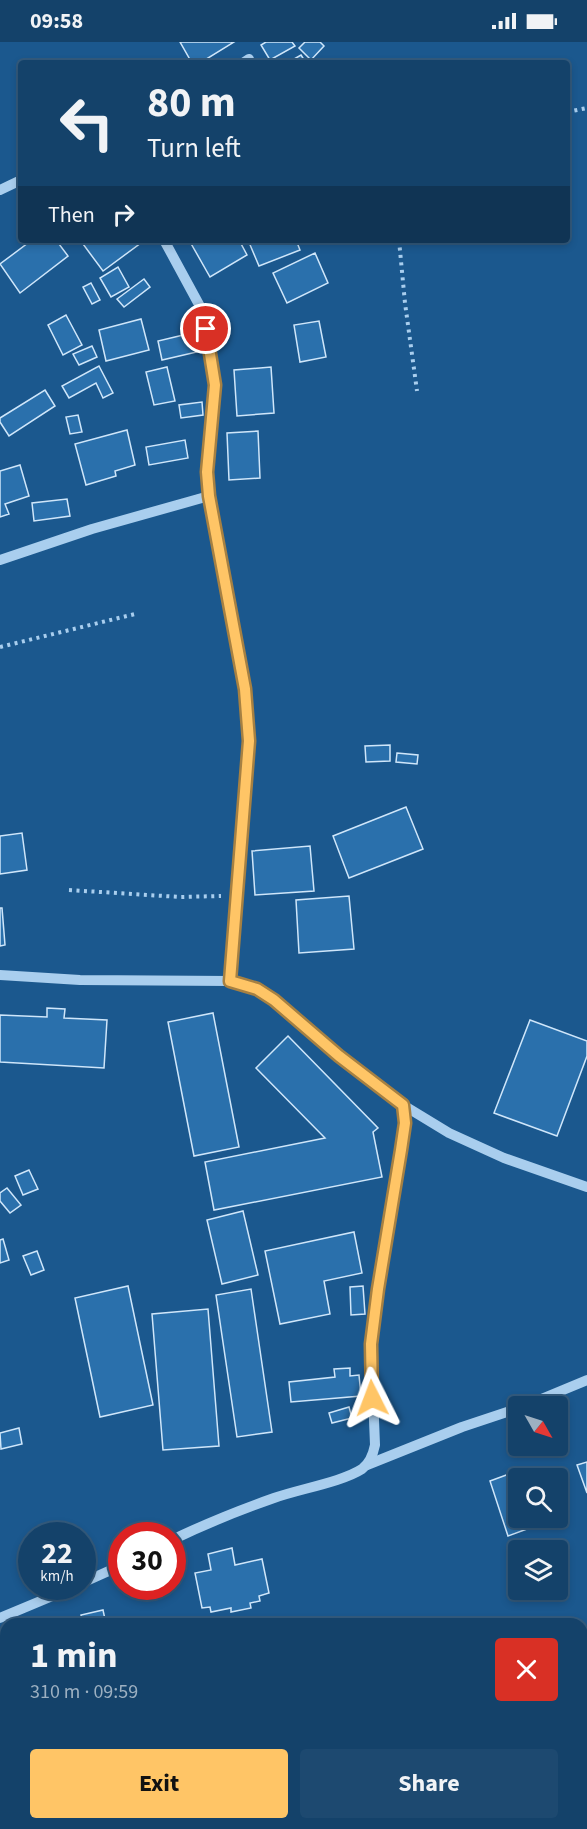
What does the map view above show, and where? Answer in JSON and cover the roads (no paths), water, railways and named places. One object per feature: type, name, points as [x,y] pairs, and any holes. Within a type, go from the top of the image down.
[{"type":"street","points":[[0,190],[18,181]]},
{"type":"street","points":[[166,243],[202,310],[210,348],[215,385],[207,472],[209,496],[245,689],[249,741],[230,981]]},
{"type":"street","points":[[0,560],[92,529],[209,496]]},
{"type":"street","points":[[0,975],[80,980],[230,981],[257,989],[274,1000],[339,1056],[403,1105],[449,1133],[504,1158],[587,1187]]},
{"type":"street","points":[[367,1465],[375,1445],[371,1344],[405,1123],[403,1105]]},
{"type":"street","points":[[547,1396],[587,1380]]},
{"type":"street","points":[[186,1534],[274,1498],[351,1474],[367,1465],[508,1411]]},
{"type":"street","points":[[0,1618],[43,1600]]}]
